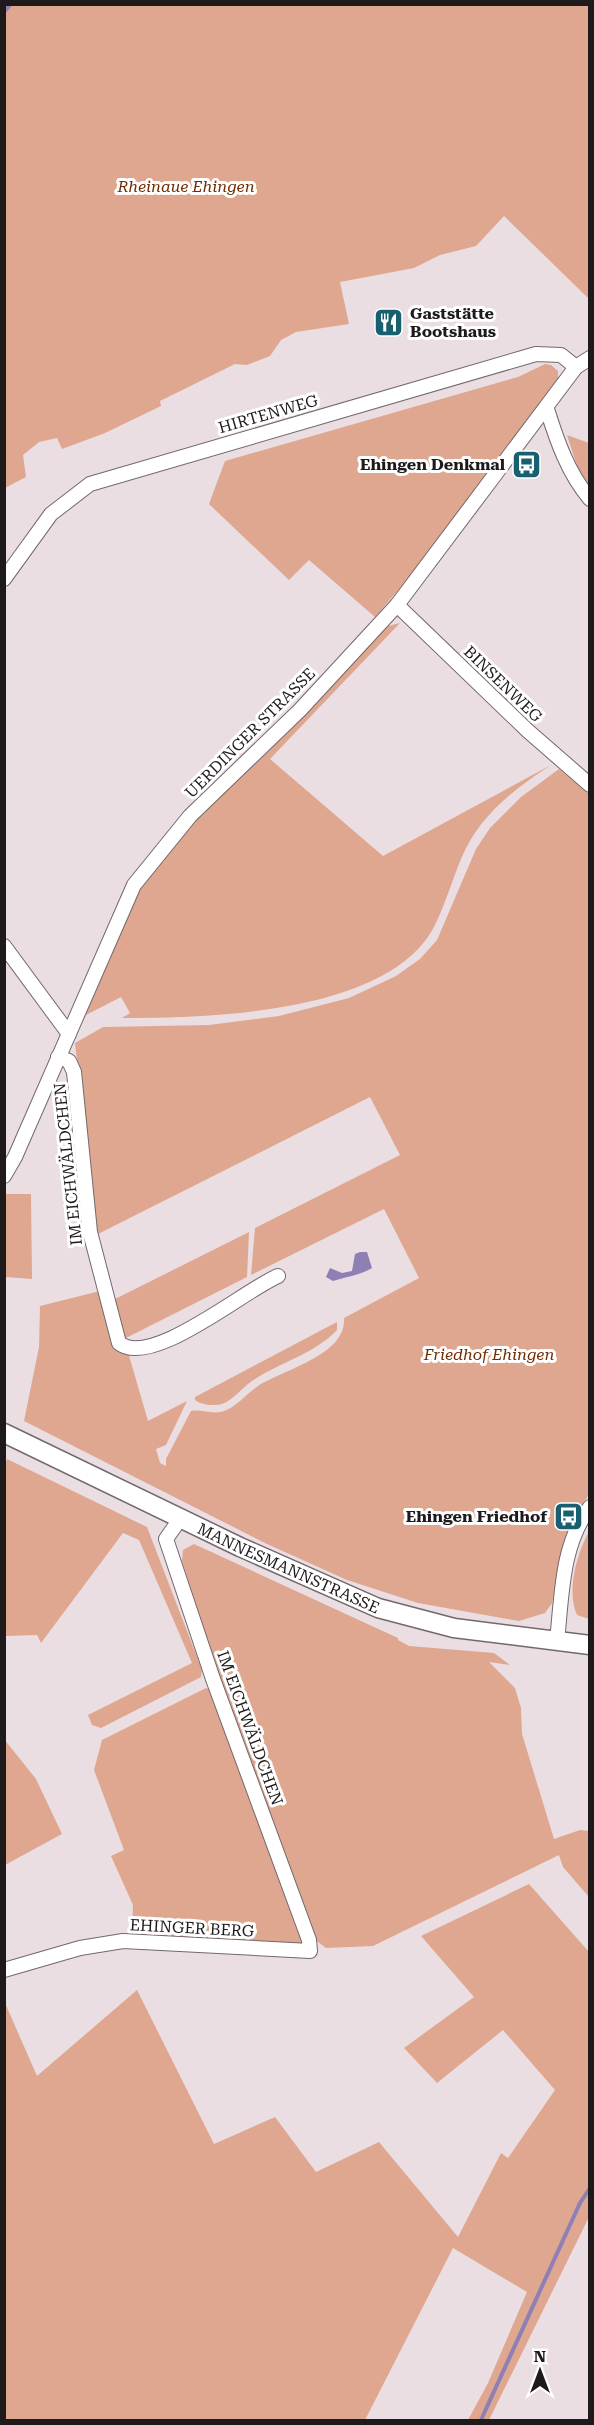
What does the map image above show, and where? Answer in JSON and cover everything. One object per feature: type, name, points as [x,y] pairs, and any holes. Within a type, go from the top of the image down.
[{"type":"main road","name":"MANNESMANNSTRASSE","points":[[4,1433],[180,1519],[378,1608],[454,1628],[590,1645]]},
{"type":"street","name":"HIRTENWEG","points":[[4,579],[51,514],[90,484],[536,354],[561,355],[576,367]]},
{"type":"street","name":"UERDINGER STRASSE","points":[[4,1176],[15,1157],[134,885],[190,816],[300,710],[397,605],[547,409],[576,367],[590,358]]},
{"type":"street","points":[[547,409],[558,444],[576,483],[590,499]]},
{"type":"street","name":"BINSENWEG","points":[[397,605],[528,731],[590,785]]},
{"type":"street","points":[[4,946],[69,1034]]},
{"type":"street","name":"IM EICHWÄLDCHEN","points":[[58,1057],[69,1061],[74,1072],[90,1232],[119,1343],[126,1349],[144,1350],[216,1316],[247,1291],[278,1276]]},
{"type":"street","points":[[557,1641],[565,1561],[582,1518],[590,1507]]},
{"type":"street","name":"IM EICHWÄLDCHEN","points":[[180,1519],[166,1539],[213,1679],[309,1940],[310,1951]]},
{"type":"street","name":"EHINGER BERG","points":[[4,1970],[80,1948],[123,1941],[310,1951]]},
{"type":"green space","name":"Rheinaue Ehingen","points":[[4,5],[589,5],[589,299],[504,216],[476,246],[440,255],[414,268],[340,282],[349,324],[296,332],[281,340],[270,356],[247,365],[235,364],[160,401],[161,406],[105,433],[62,449],[57,438],[39,442],[23,455],[26,477],[5,488]]},
{"type":"green space","points":[[545,364],[551,365],[558,371],[558,381],[419,566],[375,617],[309,560],[289,580],[209,504],[225,461],[518,377]]},
{"type":"green space","points":[[567,435],[589,443],[589,487],[577,466]]},
{"type":"green space","points":[[400,623],[270,759],[383,856],[551,765],[498,805],[477,830],[461,859],[434,927],[411,956],[378,978],[338,994],[293,1005],[201,1016],[122,1018],[130,1013],[121,997],[86,1015],[82,1023],[128,903],[167,850],[388,626]]},
{"type":"green space","name":"Friedhof Ehingen","points":[[559,769],[590,795],[590,1493],[577,1512],[565,1539],[552,1603],[545,1613],[519,1621],[418,1603],[347,1580],[267,1544],[24,1421],[39,1347],[40,1306],[100,1291],[118,1352],[128,1352],[148,1421],[187,1401],[166,1445],[156,1449],[160,1463],[166,1466],[166,1459],[191,1411],[216,1412],[228,1409],[258,1386],[324,1352],[335,1342],[342,1331],[344,1318],[419,1278],[384,1209],[251,1275],[255,1228],[400,1155],[370,1097],[96,1235],[75,1043],[103,1027],[209,1025],[279,1016],[349,998],[396,976],[420,959],[437,940],[476,849],[490,828],[521,797]]},
{"type":"green space","points":[[5,1194],[31,1194],[32,1279],[5,1277]]},
{"type":"green space","points":[[249,1232],[247,1277],[124,1339],[113,1300]]},
{"type":"green space","points":[[337,1322],[337,1330],[328,1339],[252,1381],[226,1402],[212,1405],[195,1400],[195,1397]]},
{"type":"green space","points":[[7,1459],[147,1527],[202,1670],[201,1677],[101,1728],[92,1725],[88,1715],[192,1663],[139,1540],[123,1533],[41,1643],[37,1635],[5,1636],[4,1469]]},
{"type":"green space","points":[[589,1531],[589,1619],[577,1615],[573,1584],[577,1561]]},
{"type":"green space","points":[[194,1544],[398,1638],[409,1646],[494,1653],[510,1665],[489,1662],[515,1688],[521,1708],[522,1734],[554,1839],[580,1830],[589,1831],[589,1897],[563,1867],[559,1855],[373,1946],[326,1948],[314,1939],[216,1668],[182,1561],[183,1550]]},
{"type":"green space","points":[[206,1688],[210,1689],[304,1940],[301,1947],[132,1934],[133,1905],[111,1856],[124,1850],[94,1770],[102,1740]]},
{"type":"green space","points":[[4,1739],[36,1779],[62,1834],[5,1865]]},
{"type":"green space","points":[[529,1884],[589,1952],[589,2217],[489,2420],[468,2420],[488,2383],[527,2292],[453,2248],[365,2420],[5,2420],[5,2003],[37,2076],[137,1990],[214,2144],[275,2117],[316,2172],[379,2142],[458,2237],[501,2153],[508,2158],[555,2090],[503,2030],[437,2083],[404,2048],[474,1997],[421,1936]]},
{"type":"shaded area","points":[[367,1252],[372,1268],[333,1281],[326,1277],[330,1268],[342,1273],[352,1271],[355,1254]]},
{"type":"waterway","points":[[4,12],[11,4]]},
{"type":"waterway","points":[[481,2420],[580,2203],[590,2188]]},
{"type":"place","name":"Gaststätte Bootshaus","points":[[389,322]]},
{"type":"place","name":"Ehingen Denkmal","points":[[526,464]]},
{"type":"place","name":"Ehingen Friedhof","points":[[568,1516]]}]
